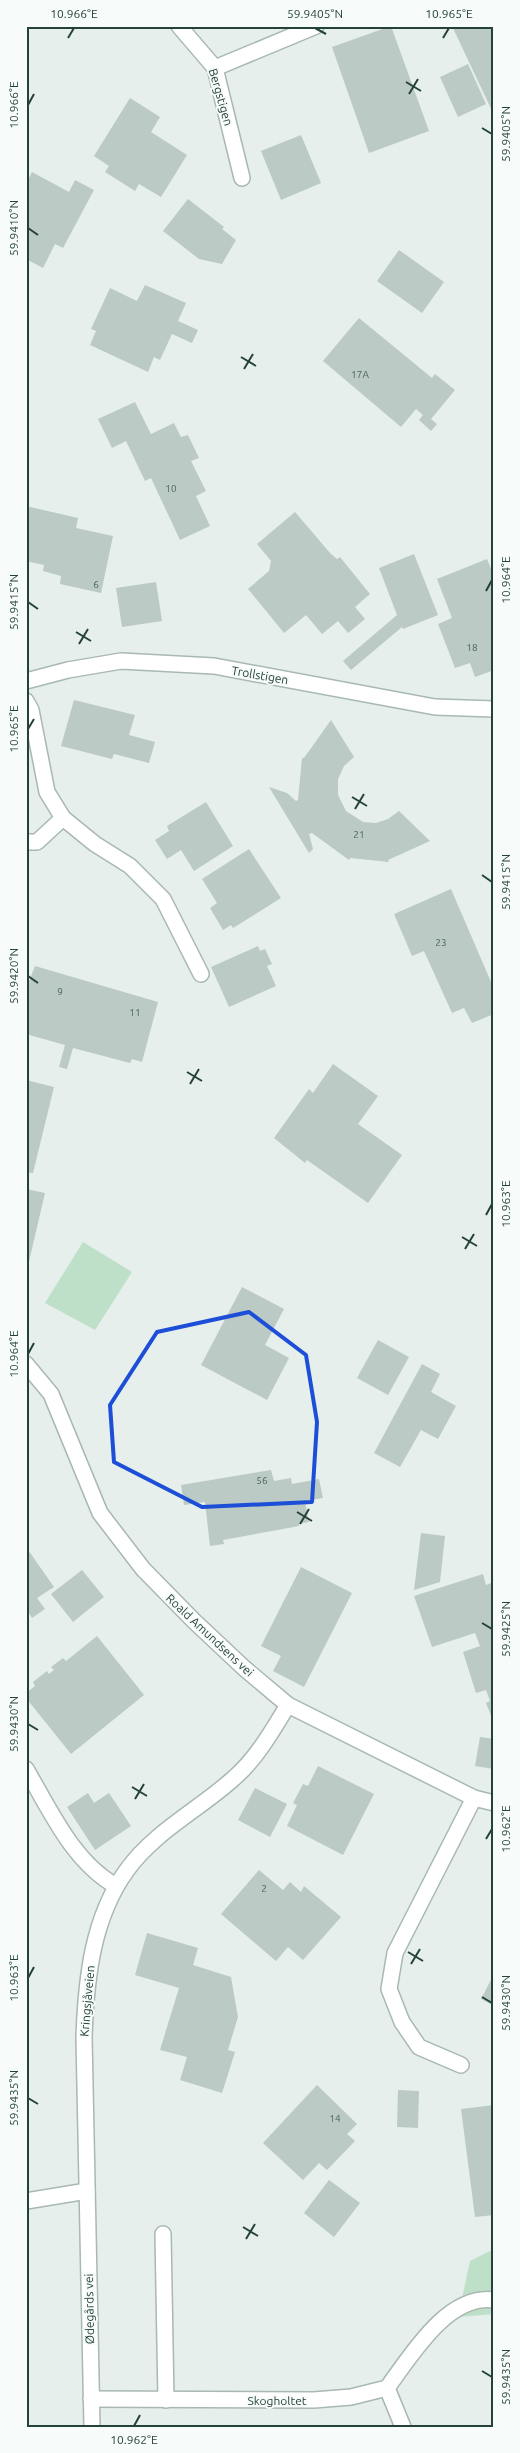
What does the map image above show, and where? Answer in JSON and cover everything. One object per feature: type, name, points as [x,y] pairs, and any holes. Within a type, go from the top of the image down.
[{"type":"street","name":"Bergstigen","points":[[179,26],[215,68],[242,178]]},
{"type":"street","points":[[215,68],[316,26]]},
{"type":"street","name":"Trollstigen","points":[[26,681],[68,670],[121,661],[214,666],[435,707],[494,709]]},
{"type":"street","points":[[26,701],[31,710],[48,792],[62,818],[96,844],[130,866],[163,899],[200,974]]},
{"type":"street","points":[[26,842],[37,842],[62,818]]},
{"type":"street","name":"Roald Amundsens vei","points":[[26,1364],[52,1394],[100,1514],[142,1570],[244,1668],[288,1705],[474,1798],[494,1803]]},
{"type":"street","name":"Kringsjåveien","points":[[87,2191],[84,2037],[86,1988],[99,1930],[116,1886],[128,1868],[160,1836],[217,1793],[251,1762],[288,1705]]},
{"type":"street","points":[[26,1769],[53,1815],[87,1865],[116,1886]]},
{"type":"street","points":[[461,2065],[419,2047],[402,2022],[389,1989],[395,1954],[474,1798]]},
{"type":"street","points":[[26,2202],[87,2191]]},
{"type":"street","name":"Ødegårds vei","points":[[87,2191],[92,2427]]},
{"type":"street","points":[[163,2234],[166,2400]]},
{"type":"street","points":[[403,2427],[386,2388],[425,2337],[452,2312],[472,2300],[494,2300]]},
{"type":"street","name":"Skogholtet","points":[[92,2399],[314,2400],[351,2397],[386,2388]]},
{"type":"highlighted area","points":[[249,1312],[306,1355],[317,1422],[312,1502],[202,1507],[114,1462],[110,1405],[157,1332]]},
{"type":"green space","points":[[83,1242],[132,1272],[95,1330],[45,1303]]},
{"type":"green space","points":[[494,2249],[494,2314],[458,2317],[470,2261]]},
{"type":"building","points":[[391,26],[429,131],[369,153],[332,47]]},
{"type":"building","points":[[452,26],[494,26],[494,115]]},
{"type":"building","points":[[468,64],[486,104],[458,117],[440,77]]},
{"type":"building","points":[[130,98],[160,117],[151,132],[187,155],[161,197],[139,184],[135,191],[105,172],[109,166],[94,156]]},
{"type":"building","points":[[301,135],[321,183],[281,200],[261,151]]},
{"type":"building","points":[[32,172],[69,192],[75,180],[94,190],[63,248],[55,244],[43,268],[26,259],[26,184]]},
{"type":"building","points":[[188,199],[224,227],[222,229],[236,240],[222,264],[199,259],[163,231]]},
{"type":"building","points":[[399,250],[444,282],[422,313],[377,281]]},
{"type":"building","points":[[145,285],[186,303],[178,321],[198,330],[192,343],[172,334],[160,360],[154,357],[148,372],[90,345],[96,331],[91,329],[110,288],[137,301]]},
{"type":"building","points":[[359,318],[432,378],[435,374],[455,390],[431,419],[437,424],[431,431],[419,420],[423,415],[416,409],[401,427],[323,361]]},
{"type":"building","points":[[135,402],[151,434],[174,423],[181,437],[188,435],[199,458],[191,461],[206,491],[196,496],[210,526],[180,540],[151,478],[145,481],[126,441],[112,448],[98,419]]},
{"type":"building","points":[[26,506],[78,518],[76,528],[113,536],[101,593],[60,584],[61,576],[43,571],[44,565],[26,561]]},
{"type":"building","points":[[295,512],[330,553],[337,559],[340,557],[370,594],[355,607],[365,619],[348,633],[338,621],[322,634],[306,615],[284,633],[248,589],[269,571],[271,561],[257,544]]},
{"type":"building","points":[[414,554],[438,615],[403,629],[402,627],[351,670],[343,661],[397,615],[379,568]]},
{"type":"building","points":[[487,559],[494,576],[494,670],[475,677],[470,663],[455,668],[438,624],[452,618],[437,579]]},
{"type":"building","points":[[156,582],[162,621],[122,627],[116,588]]},
{"type":"building","points":[[74,700],[135,715],[129,735],[155,742],[149,763],[114,754],[112,759],[61,746]]},
{"type":"building","points":[[331,720],[354,757],[344,766],[338,779],[338,795],[346,811],[363,822],[376,823],[388,819],[399,811],[430,841],[388,860],[389,862],[350,858],[349,860],[312,833],[309,834],[313,849],[309,853],[269,787],[287,793],[296,801],[298,800],[302,758],[304,758]]},
{"type":"building","points":[[206,802],[233,846],[194,871],[181,850],[167,859],[155,840],[169,831],[167,826]]},
{"type":"building","points":[[249,849],[281,898],[233,928],[231,925],[223,930],[210,908],[217,903],[202,879]]},
{"type":"building","points":[[451,889],[494,989],[494,1014],[472,1023],[464,1008],[452,1013],[424,951],[412,956],[394,914]]},
{"type":"building","points":[[258,946],[260,951],[265,949],[272,964],[267,966],[276,986],[229,1007],[211,967]]},
{"type":"building","points":[[35,966],[158,1002],[142,1062],[132,1059],[130,1063],[73,1048],[67,1069],[59,1067],[65,1045],[26,1034],[26,989]]},
{"type":"building","points":[[333,1064],[378,1096],[358,1124],[402,1155],[368,1203],[307,1160],[305,1163],[274,1138],[309,1089],[313,1093]]},
{"type":"building","points":[[26,1080],[54,1087],[33,1173],[26,1172]]},
{"type":"building","points":[[26,1189],[45,1193],[27,1270],[26,1270]]},
{"type":"building","points":[[242,1287],[284,1309],[265,1345],[289,1358],[267,1400],[201,1365]]},
{"type":"building","points":[[378,1340],[409,1357],[388,1395],[357,1378]]},
{"type":"building","points":[[422,1364],[440,1374],[431,1392],[456,1406],[438,1439],[421,1430],[400,1467],[374,1453]]},
{"type":"building","points":[[271,1470],[274,1481],[291,1478],[292,1484],[319,1479],[323,1498],[305,1501],[309,1522],[299,1524],[299,1526],[223,1540],[224,1544],[210,1546],[205,1502],[184,1505],[181,1485]]},
{"type":"building","points":[[421,1533],[445,1536],[440,1582],[414,1590]]},
{"type":"building","points":[[26,1547],[54,1587],[37,1598],[45,1609],[32,1618],[26,1608]]},
{"type":"building","points":[[301,1567],[352,1593],[304,1687],[273,1671],[281,1656],[261,1646]]},
{"type":"building","points":[[82,1570],[104,1597],[73,1622],[51,1594]]},
{"type":"building","points":[[483,1574],[486,1585],[494,1582],[494,1723],[486,1703],[490,1701],[486,1690],[476,1693],[463,1652],[480,1646],[475,1633],[432,1647],[414,1596]]},
{"type":"building","points":[[97,1636],[144,1695],[71,1754],[26,1698],[26,1693],[35,1686],[33,1682],[47,1671],[49,1674],[54,1670],[51,1667],[63,1658],[66,1661]]},
{"type":"building","points":[[480,1737],[494,1739],[494,1769],[475,1766]]},
{"type":"building","points":[[318,1766],[374,1794],[343,1855],[287,1826],[297,1805],[293,1803],[303,1784],[308,1786]]},
{"type":"building","points":[[255,1788],[287,1804],[270,1837],[238,1820]]},
{"type":"building","points":[[88,1793],[94,1803],[109,1793],[131,1826],[95,1850],[67,1807]]},
{"type":"building","points":[[259,1870],[283,1890],[290,1882],[301,1892],[304,1886],[341,1917],[303,1960],[288,1947],[276,1961],[221,1914]]},
{"type":"building","points":[[147,1933],[198,1948],[193,1965],[231,1977],[238,2017],[228,2050],[235,2052],[222,2093],[180,2080],[187,2057],[160,2050],[179,1988],[135,1975]]},
{"type":"building","points":[[494,1974],[494,2006],[481,1999]]},
{"type":"building","points":[[317,2085],[357,2124],[347,2134],[355,2141],[327,2170],[319,2163],[303,2180],[263,2143]]},
{"type":"building","points":[[398,2090],[419,2091],[418,2128],[397,2127]]},
{"type":"building","points":[[494,2105],[494,2215],[475,2217],[461,2109]]},
{"type":"building","points":[[329,2180],[360,2203],[334,2237],[304,2213]]}]
